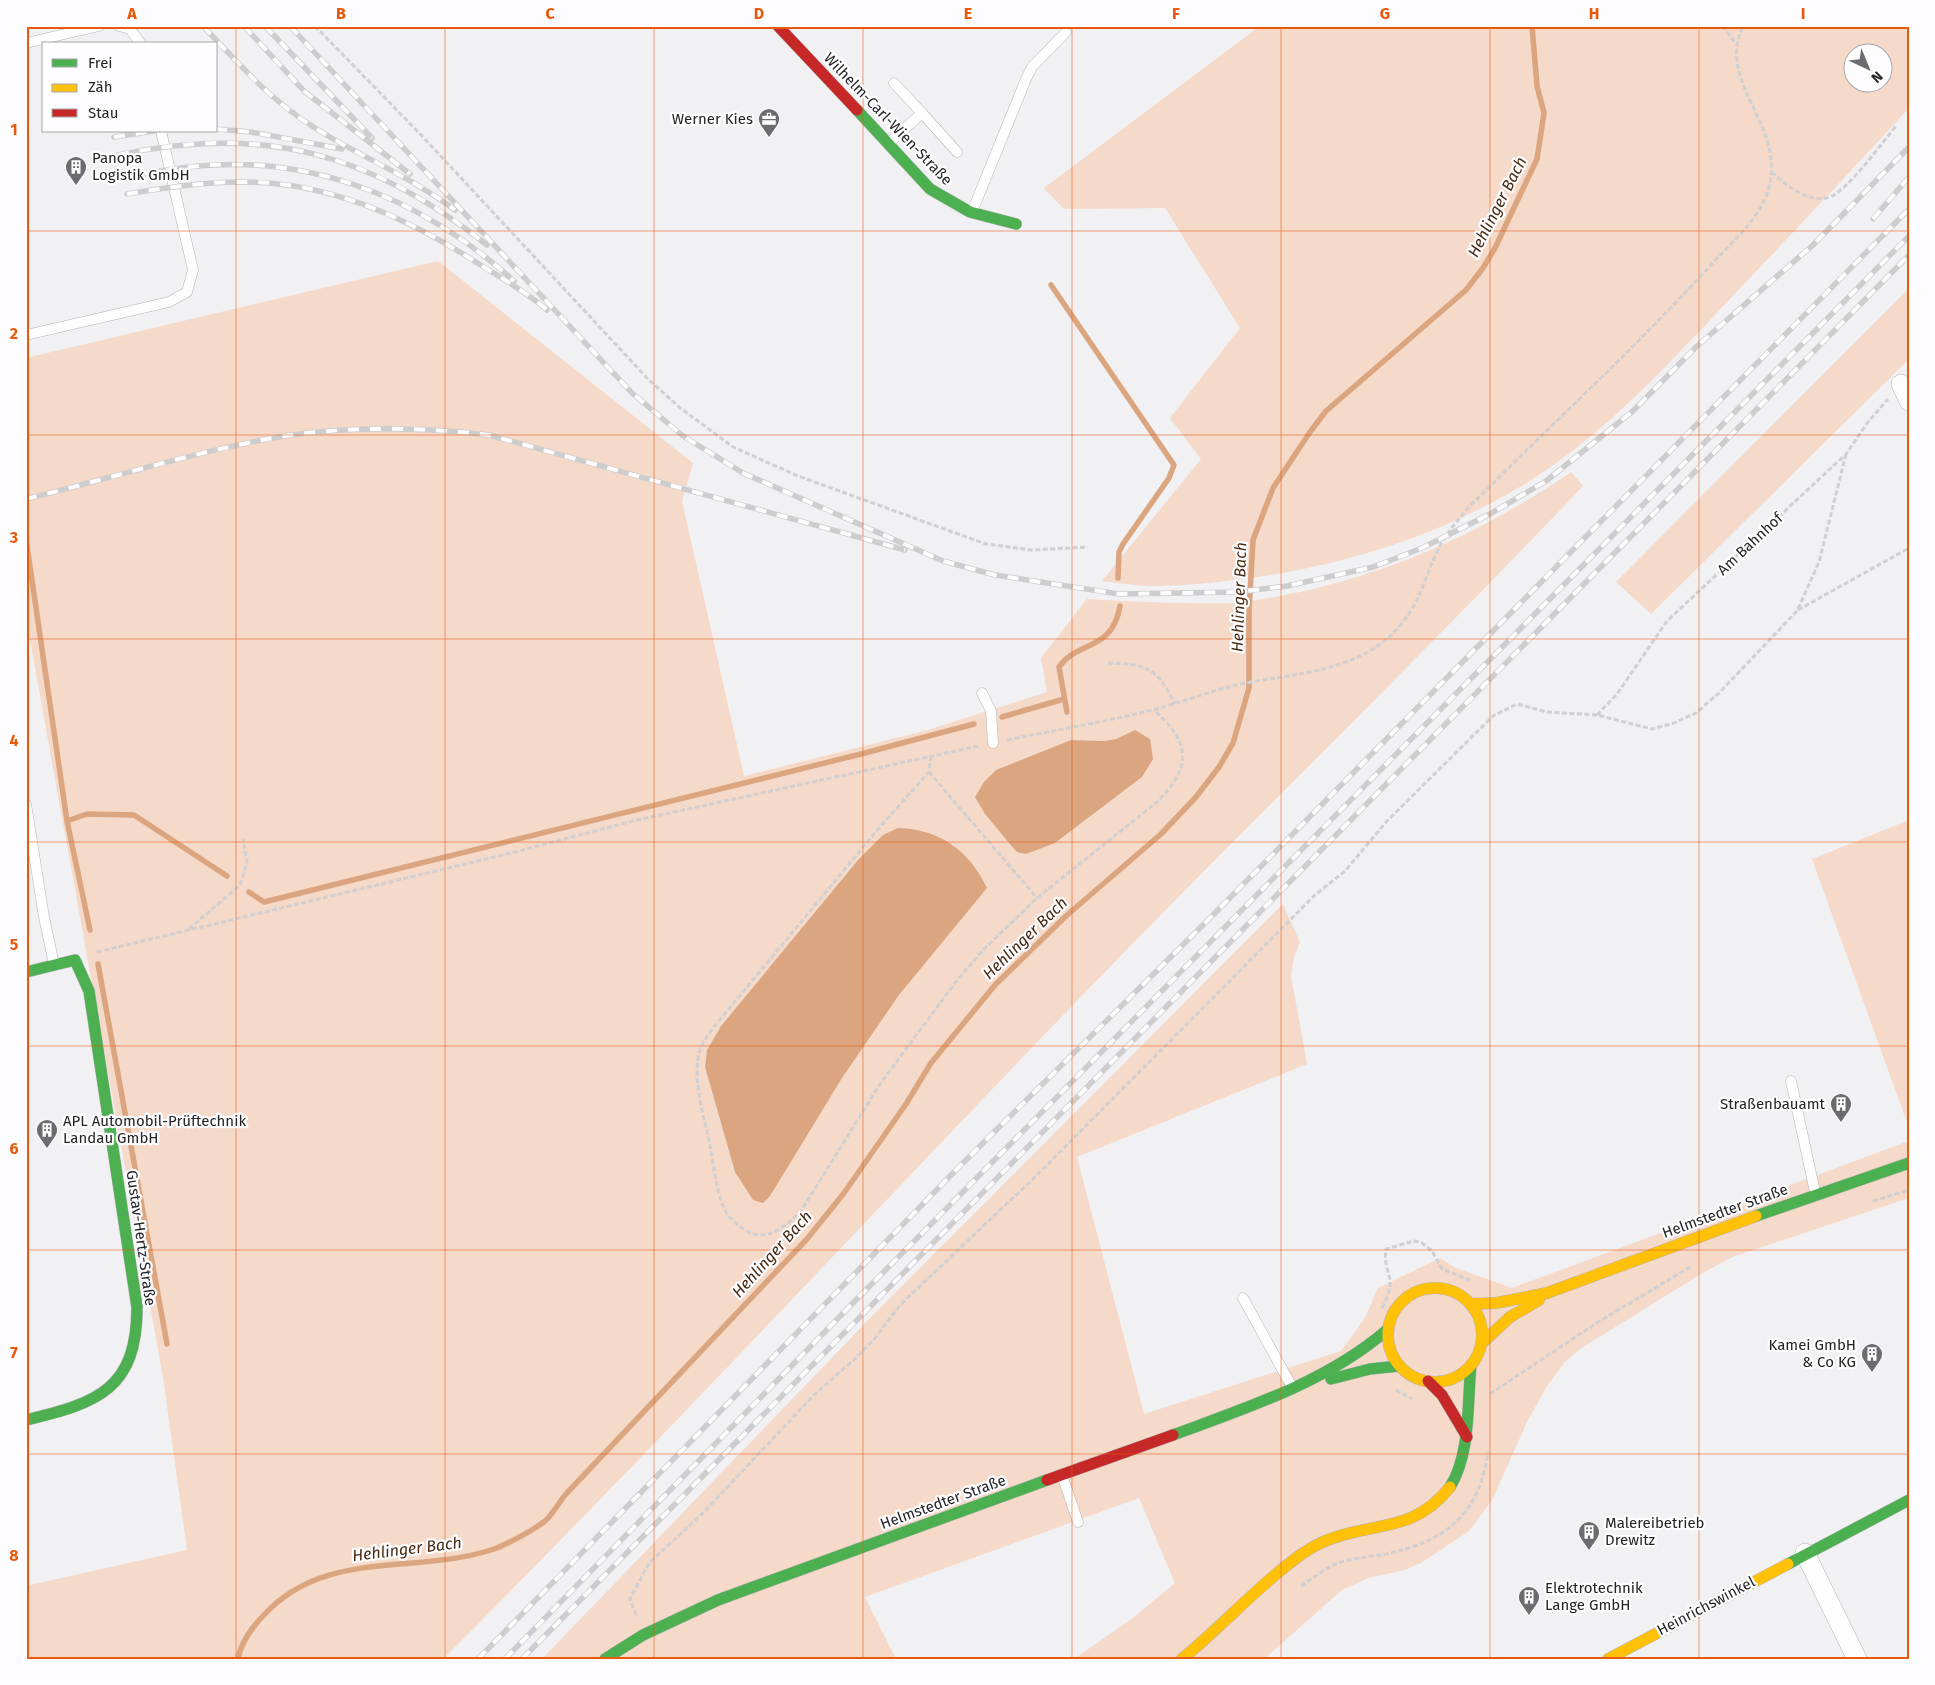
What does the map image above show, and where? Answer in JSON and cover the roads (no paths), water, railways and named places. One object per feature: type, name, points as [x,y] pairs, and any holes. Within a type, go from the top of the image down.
[{"type":"main road","name":"Wilhelm-Carl-Wien-Straße","points":[[778,26],[930,188],[958,208],[986,219],[1016,224]]},
{"type":"main road","name":"Gustav-Hertz-Straße","points":[[26,1420],[60,1412],[90,1400],[114,1383],[130,1361],[136,1338],[137,1307],[89,991],[75,960],[55,965]]},
{"type":"main road","points":[[26,972],[55,965]]},
{"type":"main road","name":"Helmstedter Straße","points":[[1471,1304],[1487,1304],[1553,1291],[1816,1193],[1909,1163]]},
{"type":"main road","points":[[1182,1659],[1257,1589],[1308,1549],[1328,1539],[1402,1523],[1419,1517],[1434,1507],[1447,1494],[1458,1475],[1467,1437],[1471,1365],[1481,1344],[1482,1329],[1478,1316],[1471,1304],[1460,1294],[1447,1289],[1433,1287],[1419,1290],[1407,1296],[1397,1305],[1388,1330],[1389,1347],[1400,1366],[1418,1379],[1428,1381],[1452,1378],[1471,1365]]},
{"type":"main road","name":"Helmstedter Straße","points":[[1481,1344],[1510,1317],[1553,1291]]},
{"type":"main road","name":"Helmstedter Straße","points":[[607,1658],[643,1635],[718,1600],[1198,1426],[1293,1388],[1364,1350],[1388,1330]]},
{"type":"main road","name":"Helmstedter Straße","points":[[1293,1388],[1370,1369],[1400,1366]]},
{"type":"main road","points":[[1428,1381],[1442,1395],[1467,1437]]},
{"type":"main road","name":"Heinrichswinkel","points":[[1608,1659],[1805,1553],[1909,1500]]},
{"type":"street","points":[[1805,1553],[1857,1659]]},
{"type":"lane","points":[[26,43],[99,26]]},
{"type":"lane","points":[[119,26],[130,29],[140,42]]},
{"type":"lane","points":[[971,213],[1015,101],[1029,73],[1044,54],[1066,32]]},
{"type":"lane","points":[[894,83],[957,152]]},
{"type":"lane","points":[[888,144],[922,113]]},
{"type":"lane","points":[[26,335],[169,302],[187,292],[193,270],[161,132]]},
{"type":"lane","points":[[982,693],[992,711],[993,743]]},
{"type":"lane","points":[[26,804],[44,917],[55,965]]},
{"type":"lane","points":[[1791,1081],[1816,1193]]},
{"type":"lane","points":[[1243,1298],[1293,1388]]},
{"type":"lane","points":[[1062,1475],[1078,1522]]},
{"type":"waterway","name":"Hehlinger Bach","points":[[238,1659],[241,1647],[247,1636],[262,1617],[286,1595],[312,1581],[340,1572],[461,1557],[491,1550],[534,1529],[545,1521],[566,1494],[807,1239],[844,1193],[906,1104],[931,1063],[995,985],[1066,916],[1161,834],[1196,797],[1219,767],[1233,743],[1249,688],[1249,611],[1253,540],[1273,488],[1326,411],[1466,290],[1495,248],[1537,159],[1544,113],[1537,86],[1532,26]]},
{"type":"waterway","points":[[1051,285],[1174,465],[1169,478],[1119,552],[1118,578]]},
{"type":"waterway","points":[[26,539],[67,821],[90,930]]},
{"type":"waterway","points":[[1067,712],[1059,667],[1075,653],[1094,644],[1110,631],[1116,621],[1120,606]]},
{"type":"waterway","points":[[1002,717],[1064,699]]},
{"type":"waterway","points":[[249,892],[264,902],[861,754],[974,724]]},
{"type":"waterway","points":[[67,821],[87,814],[134,815],[227,876]]},
{"type":"waterway","points":[[98,964],[167,1344]]},
{"type":"railway","points":[[203,26],[218,42]]},
{"type":"railway","points":[[244,26],[304,91],[410,174]]},
{"type":"railway","points":[[265,26],[372,138]]},
{"type":"railway","points":[[290,26],[632,393],[683,436],[743,473],[943,561],[995,575],[1119,594],[1238,592],[1287,586],[1373,567],[1422,548],[1490,514],[1546,481],[1633,411],[1696,347],[1813,245],[1909,147]]},
{"type":"railway","points":[[218,42],[269,94],[299,117],[332,138],[421,187],[455,210]]},
{"type":"railway","points":[[218,129],[251,132],[342,149]]},
{"type":"railway","points":[[114,137],[147,132]]},
{"type":"railway","points":[[118,155],[171,146],[221,143],[268,146],[313,154],[358,168],[401,188],[444,213],[487,245]]},
{"type":"railway","points":[[123,178],[198,166],[242,165],[286,168],[328,177],[368,190],[407,207],[444,228],[480,253],[514,281]]},
{"type":"railway","points":[[1873,219],[1909,177]]},
{"type":"railway","points":[[127,194],[197,184],[226,182],[271,183],[302,187],[332,194],[390,215],[417,228],[510,283],[547,310]]},
{"type":"railway","points":[[478,1659],[959,1167],[1212,916],[1909,209]]},
{"type":"railway","points":[[505,1659],[851,1305],[1909,236]]},
{"type":"railway","points":[[522,1659],[1909,255]]},
{"type":"railway","points":[[26,499],[187,457],[284,436],[361,429],[438,430],[489,435],[905,550]]},
{"type":"place","name":"Werner Kies","points":[[769,138]]},
{"type":"place","name":"Panopa Logistik GmbH","points":[[76,186]]},
{"type":"place","name":"Straßenbauamt","points":[[1841,1123]]},
{"type":"place","name":"APL Automobil-Prüftechnik Landau GmbH","points":[[47,1149]]},
{"type":"place","name":"Kamei GmbH & Co KG","points":[[1872,1373]]},
{"type":"place","name":"Malereibetrieb Drewitz","points":[[1589,1551]]},
{"type":"place","name":"Elektrotechnik Lange GmbH","points":[[1529,1616]]}]
